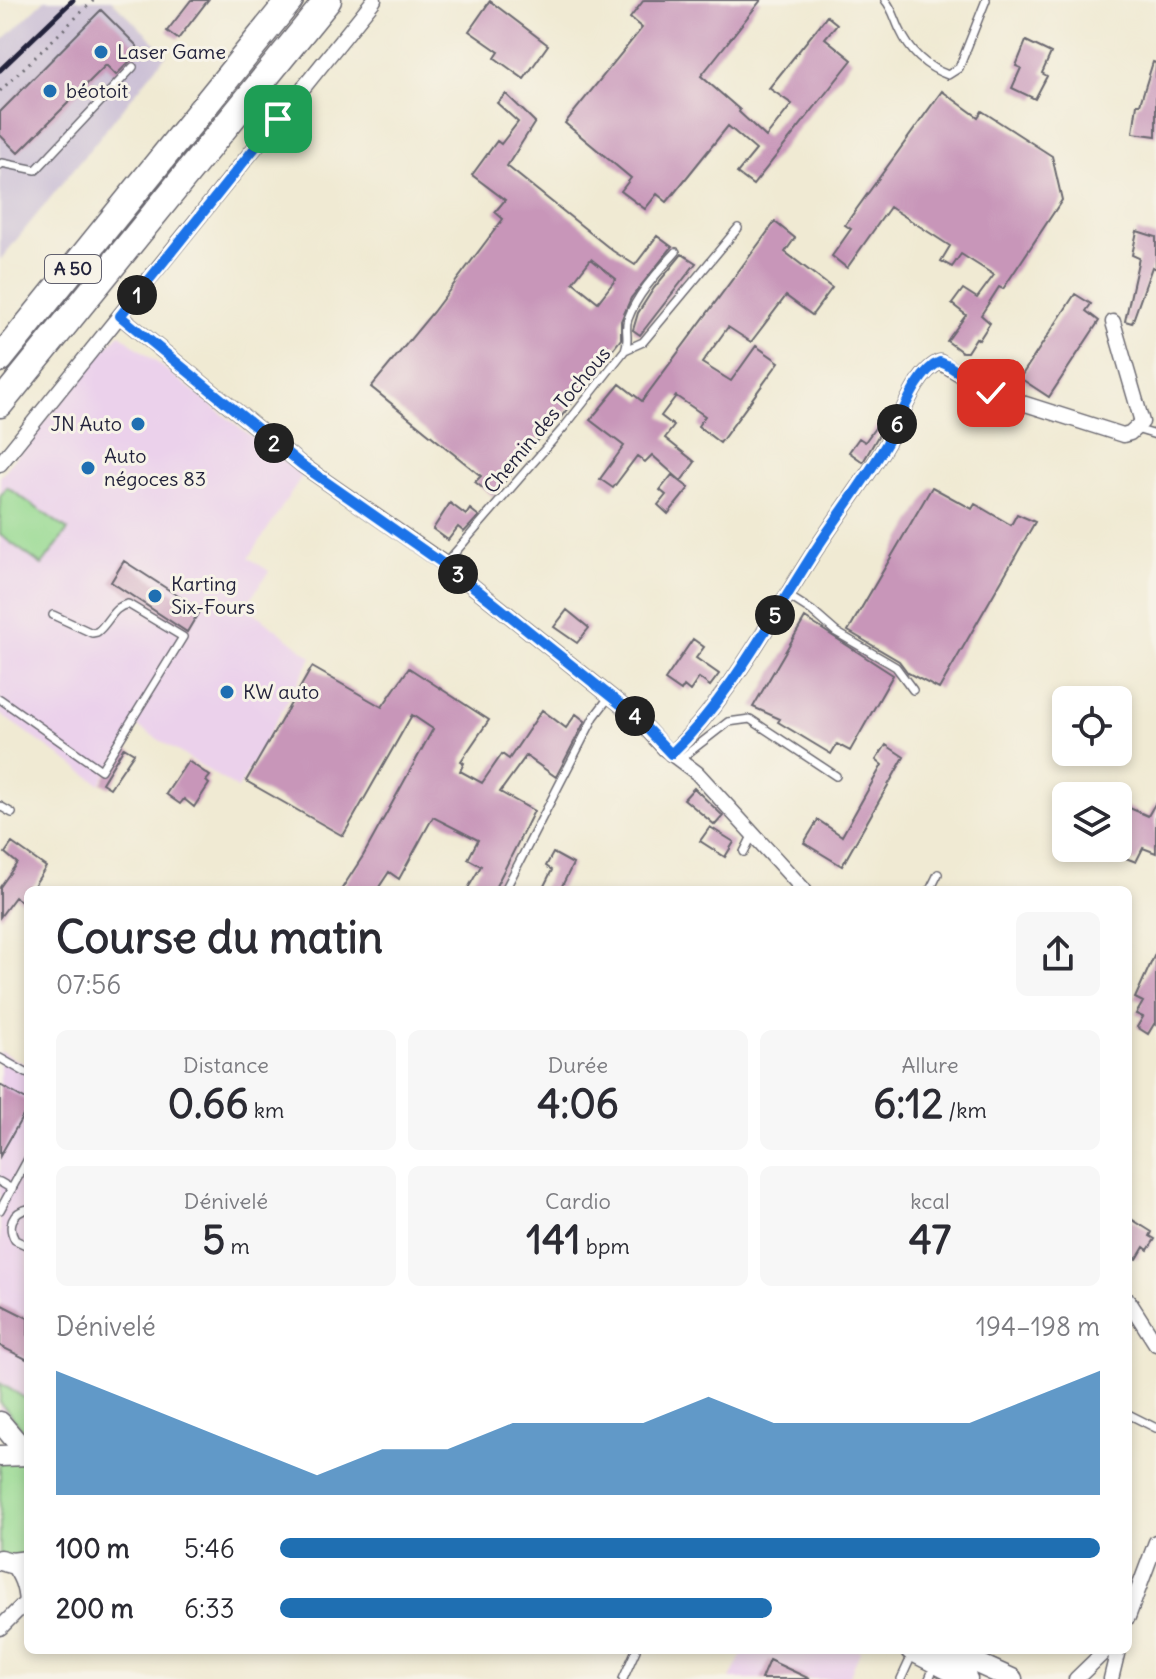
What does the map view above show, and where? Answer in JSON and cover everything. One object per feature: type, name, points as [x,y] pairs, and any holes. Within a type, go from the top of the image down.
[{"type":"highway","name":"A 50","points":[[0,359],[290,0]]},
{"type":"highway","name":"A 50","points":[[0,404],[328,0]]},
{"type":"main road","points":[[0,1422],[24,1450]]},
{"type":"main road","points":[[0,1456],[24,1455]]},
{"type":"main road","points":[[919,1654],[967,1679]]},
{"type":"main road","points":[[938,1664],[1012,1679]]},
{"type":"street","points":[[0,464],[374,0]]},
{"type":"street","points":[[120,316],[302,465],[445,564],[635,716],[675,757],[697,773],[800,886]]},
{"type":"street","points":[[675,757],[887,443],[920,380],[931,366],[940,362],[991,393],[1123,435],[1142,422],[1113,322]]},
{"type":"street","points":[[1132,1306],[1155,1339]]},
{"type":"street","points":[[1132,1606],[1156,1542]]},
{"type":"street","points":[[13,1561],[24,1582]]},
{"type":"street","points":[[0,1628],[24,1605]]},
{"type":"street","points":[[1076,1679],[1102,1654]]},
{"type":"street","points":[[1111,1679],[1117,1654]]},
{"type":"lane","points":[[885,0],[901,34],[916,56],[932,70],[948,75],[959,68],[986,0]]},
{"type":"lane","points":[[0,165],[36,170],[133,67]]},
{"type":"lane","name":"Chemin des Tochous","points":[[445,564],[565,426],[625,350],[643,342],[738,228]]},
{"type":"lane","points":[[625,350],[629,342],[626,322],[651,280],[676,252]]},
{"type":"lane","points":[[1136,429],[1156,435]]},
{"type":"lane","points":[[787,595],[836,632],[896,667],[913,690]]},
{"type":"lane","points":[[0,699],[101,770],[183,637],[128,604],[121,605],[97,632],[92,633],[53,615]]},
{"type":"lane","points":[[507,886],[556,785],[594,717],[610,696]]},
{"type":"lane","points":[[675,757],[728,722],[750,719],[836,776]]},
{"type":"lane","points":[[0,806],[12,813]]},
{"type":"lane","points":[[744,852],[753,834]]},
{"type":"lane","points":[[932,886],[938,874]]},
{"type":"lane","points":[[0,1058],[24,1072]]},
{"type":"lane","points":[[0,1210],[24,1166]]},
{"type":"lane","points":[[0,1182],[12,1189]]},
{"type":"lane","points":[[24,1210],[13,1217],[10,1229],[15,1240],[24,1244]]},
{"type":"lane","points":[[1132,1416],[1156,1428]]},
{"type":"lane","points":[[623,1679],[634,1654]]},
{"type":"lane","points":[[901,1679],[912,1654]]},
{"type":"path","points":[[0,91],[94,0]]},
{"type":"shaded area","points":[[45,0],[111,0],[167,54],[0,260],[0,43]]},
{"type":"shaded area","points":[[120,334],[302,476],[249,558],[269,571],[246,606],[312,657],[238,789],[137,726],[100,784],[0,714],[0,477],[103,350]]},
{"type":"shaded area","points":[[0,1051],[24,1064],[24,1408],[20,1407],[0,1425]]},
{"type":"shaded area","points":[[742,1654],[859,1654],[848,1679],[730,1679]]},
{"type":"green space","points":[[7,487],[68,530],[42,565],[0,535],[0,496]]},
{"type":"green space","points":[[0,1383],[24,1398],[24,1430],[0,1403]]},
{"type":"green space","points":[[24,1455],[24,1561],[0,1560],[0,1456]]},
{"type":"building","points":[[191,0],[208,0],[178,39],[167,31]]},
{"type":"building","points":[[644,0],[761,0],[701,76],[766,137],[792,104],[769,88],[827,16],[837,24],[825,38],[852,60],[753,185],[737,173],[756,150],[728,126],[667,202],[657,194],[645,209],[621,191],[631,178],[565,123],[642,28],[630,18]]},
{"type":"building","points":[[490,1],[548,45],[524,79],[495,58],[499,52],[469,31]]},
{"type":"building","name":"béotoit","points":[[101,10],[137,46],[138,53],[116,75],[106,65],[18,153],[0,135],[0,112]]},
{"type":"building","points":[[1026,41],[1051,53],[1042,73],[1047,76],[1035,99],[1012,88],[1021,68],[1016,66]]},
{"type":"building","points":[[1153,62],[1156,63],[1156,136],[1133,133],[1137,104],[1140,104]]},
{"type":"building","points":[[942,91],[978,117],[982,111],[1052,156],[1062,200],[1003,289],[999,287],[981,315],[990,323],[967,352],[962,352],[947,341],[966,315],[952,304],[963,289],[977,298],[994,275],[961,254],[952,267],[941,261],[950,246],[890,207],[847,268],[832,256],[851,229],[845,225]]},
{"type":"building","points":[[506,94],[535,122],[507,166],[635,265],[657,236],[672,247],[631,298],[621,321],[621,339],[561,417],[558,414],[493,496],[475,482],[481,476],[371,387],[433,312],[503,219],[495,212],[505,200],[472,175],[497,141],[501,144],[518,122],[497,103]],"holes":[[[591,259],[616,279],[598,302],[573,282]]]},
{"type":"building","points":[[775,222],[795,238],[785,252],[832,288],[812,315],[786,296],[751,342],[728,327],[702,363],[731,381],[756,346],[779,362],[720,443],[698,426],[705,416],[676,396],[661,416],[674,426],[665,438],[695,462],[681,481],[652,455],[645,462],[637,456],[613,488],[600,479],[624,446],[590,420],[620,384],[642,401]]},
{"type":"building","points":[[1137,231],[1156,237],[1156,269],[1152,267],[1132,323],[1125,321],[1139,258],[1132,255]]},
{"type":"building","points":[[682,254],[696,263],[640,335],[633,330],[638,313]]},
{"type":"building","points":[[1075,294],[1091,304],[1086,311],[1099,321],[1049,397],[1020,378]]},
{"type":"building","points":[[880,421],[885,424],[863,462],[849,452],[859,438],[865,442]]},
{"type":"building","points":[[672,475],[689,488],[668,514],[658,505],[666,495],[660,490]]},
{"type":"building","points":[[932,487],[972,509],[975,504],[1011,525],[1017,514],[1035,522],[939,689],[908,673],[899,661],[848,631]]},
{"type":"building","points":[[450,503],[466,515],[470,509],[479,516],[464,532],[458,527],[448,540],[433,529]]},
{"type":"building","name":"Karting Six-Fours","points":[[124,561],[200,610],[187,632],[111,582]]},
{"type":"building","points":[[567,610],[589,628],[577,643],[554,627]]},
{"type":"building","points":[[805,618],[893,675],[850,751],[837,744],[831,754],[778,722],[780,719],[753,707]]},
{"type":"building","points":[[693,639],[704,647],[696,658],[719,674],[710,686],[699,678],[690,691],[684,686],[681,691],[665,680]]},
{"type":"building","points":[[312,667],[382,707],[409,668],[489,720],[461,761],[464,763],[460,771],[482,783],[502,754],[509,759],[542,710],[566,728],[576,714],[585,721],[556,777],[526,756],[500,792],[534,811],[496,886],[469,886],[481,866],[468,859],[478,840],[433,817],[399,879],[389,872],[380,886],[344,886],[433,729],[412,715],[343,836],[246,781]]},
{"type":"building","points":[[886,745],[904,757],[842,866],[804,843],[818,820],[842,836],[882,765],[876,760]]},
{"type":"building","points":[[124,747],[134,753],[110,788],[102,783]]},
{"type":"building","points":[[188,761],[210,776],[206,781],[209,784],[194,807],[184,799],[180,804],[166,794]]},
{"type":"building","points":[[694,788],[723,816],[715,825],[684,799]]},
{"type":"building","points":[[1156,802],[1156,853],[1143,848],[1136,862],[1132,860],[1132,809],[1148,816]]},
{"type":"building","points":[[710,827],[734,842],[725,857],[700,841]]},
{"type":"building","points":[[12,843],[46,867],[34,886],[24,886],[23,902],[15,897],[0,917],[0,887],[17,863],[5,853]]},
{"type":"building","points":[[553,853],[573,864],[562,886],[544,886],[552,870],[546,866]]},
{"type":"building","points":[[1156,952],[1156,1025],[1148,1034],[1137,1027],[1143,1017],[1136,1014],[1143,1002],[1135,998]]},
{"type":"building","points":[[0,1085],[24,1099],[24,1114],[0,1156]]},
{"type":"building","points":[[1132,1220],[1152,1232],[1150,1236],[1155,1239],[1148,1250],[1144,1247],[1137,1259],[1132,1256]]},
{"type":"building","points":[[0,1304],[24,1316],[24,1358],[0,1346]]},
{"type":"building","points":[[769,1660],[810,1679],[761,1679]]},
{"type":"railway","points":[[0,70],[73,0]]},
{"type":"place","name":"Laser Game","points":[[101,52]]},
{"type":"place","name":"béotoit","points":[[50,91]]},
{"type":"place","name":"JN Auto","points":[[138,424]]},
{"type":"place","name":"Auto négoces 83","points":[[88,468]]},
{"type":"place","name":"Karting Six-Fours","points":[[155,596]]},
{"type":"place","name":"KW auto","points":[[227,692]]},
{"type":"route","points":[[278,119],[120,316],[302,465],[445,564],[635,716],[671,754],[697,728],[773,618],[887,443],[920,380],[931,366],[940,362],[947,365],[991,393]]}]
